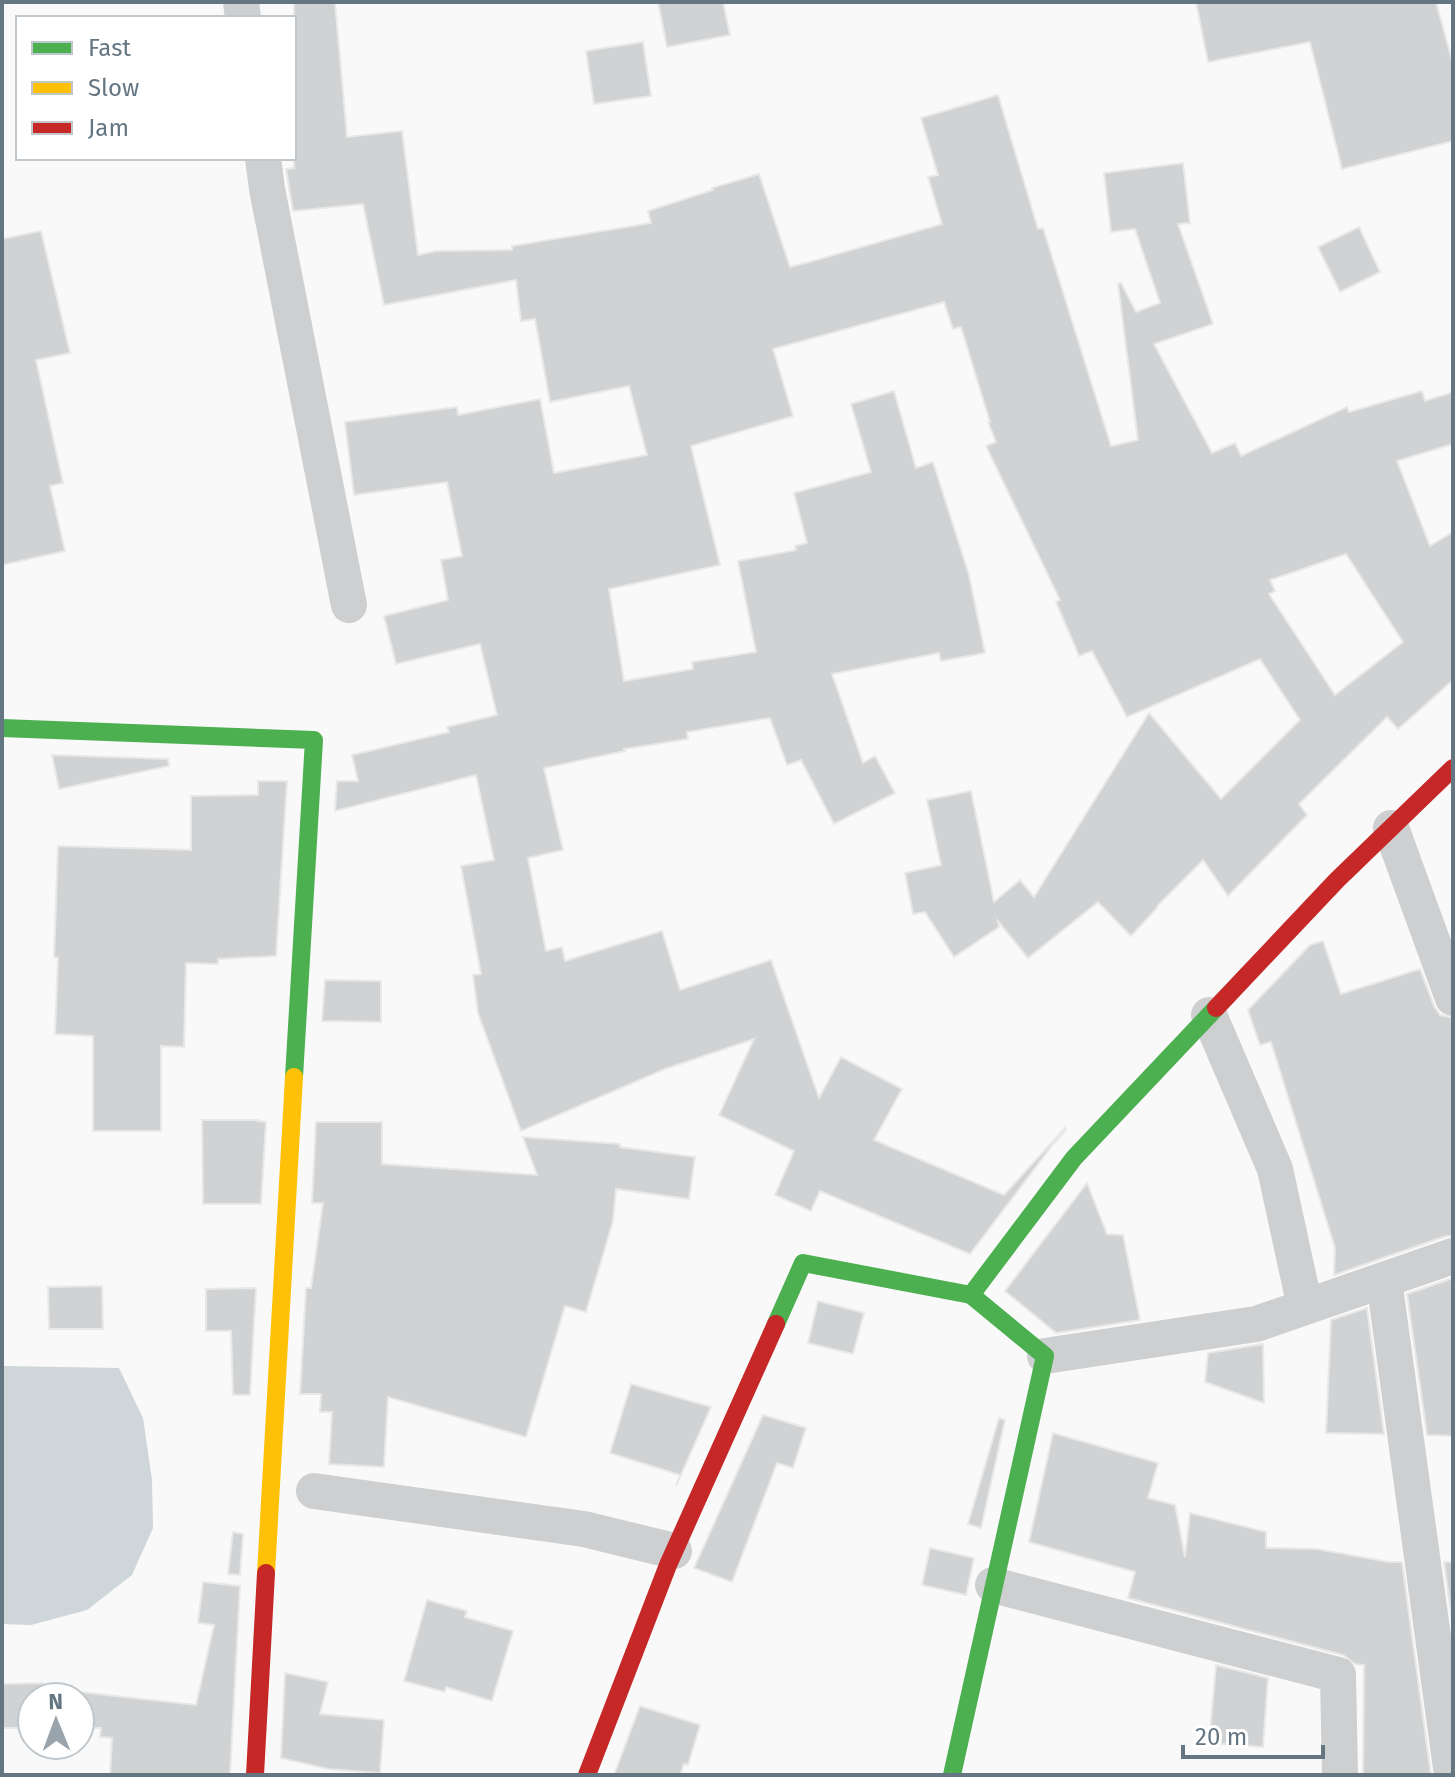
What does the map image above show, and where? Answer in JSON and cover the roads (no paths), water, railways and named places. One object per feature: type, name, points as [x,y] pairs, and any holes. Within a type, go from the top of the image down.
[{"type":"street","points":[[263,160],[349,605]]},
{"type":"street","points":[[2,728],[314,740],[255,1775]]},
{"type":"street","points":[[971,1295],[1074,1158],[1337,880],[1453,768]]},
{"type":"street","points":[[1391,828],[1453,998]]},
{"type":"street","points":[[1209,1015],[1275,1169],[1305,1307]]},
{"type":"street","points":[[587,1775],[674,1551],[803,1263],[971,1295],[1045,1356],[1256,1324],[1453,1256]]},
{"type":"street","points":[[1384,1280],[1452,1775]]},
{"type":"street","points":[[952,1775],[1045,1356]]},
{"type":"street","points":[[314,1491],[584,1529],[674,1551]]},
{"type":"street","points":[[993,1585],[1338,1675],[1340,1775]]}]
